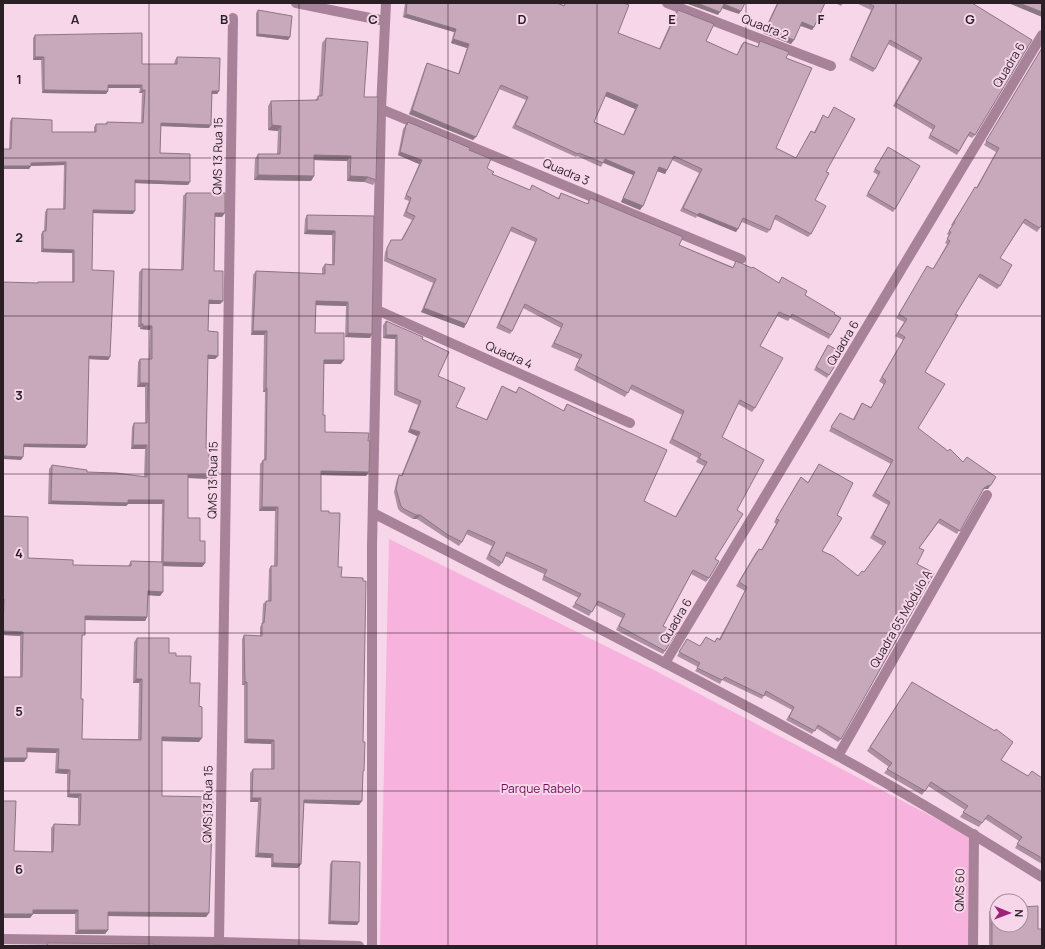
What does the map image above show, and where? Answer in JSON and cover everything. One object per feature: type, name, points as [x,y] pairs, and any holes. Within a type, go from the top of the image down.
[{"type":"street","points":[[296,3],[385,22]]},
{"type":"street","points":[[372,946],[373,513],[381,109],[386,3]]},
{"type":"street","name":"Quadra 2","points":[[667,3],[831,66]]},
{"type":"street","name":"QMS 13 Rua 15","points":[[219,942],[233,18]]},
{"type":"street","name":"Quadra 6","points":[[665,663],[1042,35]]},
{"type":"street","name":"Quadra 3","points":[[381,109],[741,259]]},
{"type":"street","name":"Quadra 4","points":[[377,310],[630,423]]},
{"type":"street","name":"Quadra 65 Módulo A","points":[[838,756],[987,495]]},
{"type":"street","points":[[373,513],[665,663],[838,756],[974,834],[1042,877]]},
{"type":"street","name":"QMS 60","points":[[973,946],[974,834]]},
{"type":"street","points":[[3,939],[219,942],[230,944],[359,946]]},
{"type":"green space","name":"Parque Rabelo","points":[[389,539],[652,669],[969,836],[969,946],[380,946]]},
{"type":"building","points":[[407,3],[557,3],[564,6],[566,3],[623,3],[629,5],[618,33],[660,49],[678,10],[714,24],[706,41],[737,55],[744,42],[758,47],[760,41],[789,52],[786,58],[812,68],[776,148],[796,158],[811,131],[815,133],[823,115],[828,118],[834,107],[855,119],[826,172],[829,173],[815,200],[826,206],[811,234],[776,215],[770,230],[743,218],[738,229],[683,208],[702,169],[674,156],[667,170],[659,167],[643,206],[623,198],[635,172],[605,159],[603,163],[579,153],[578,154],[515,125],[528,97],[501,85],[476,137],[412,110],[427,63],[459,74],[469,44],[453,39],[456,29],[406,14]],"holes":[[[607,92],[638,105],[624,135],[594,122]]]},
{"type":"building","points":[[697,3],[745,3],[741,11],[724,4],[720,12]]},
{"type":"building","points":[[778,3],[825,3],[814,27],[802,22],[794,40],[766,29]]},
{"type":"building","points":[[867,3],[972,3],[1032,40],[975,135],[970,132],[959,151],[930,135],[935,126],[896,103],[922,58],[890,40],[875,69],[851,56],[874,6]]},
{"type":"building","points":[[1019,3],[1042,3],[1042,12]]},
{"type":"building","points":[[258,10],[292,16],[290,37],[258,34]]},
{"type":"building","points":[[142,33],[142,64],[177,64],[177,57],[220,58],[219,91],[212,91],[211,125],[161,123],[160,153],[190,154],[190,182],[135,180],[135,211],[93,210],[92,270],[114,271],[110,357],[89,356],[87,445],[24,444],[23,457],[3,456],[3,282],[74,282],[74,250],[43,249],[43,231],[46,231],[47,209],[65,209],[66,162],[31,163],[31,166],[3,166],[3,149],[11,149],[12,118],[52,120],[52,132],[96,132],[96,124],[107,124],[107,122],[143,123],[145,90],[142,90],[142,85],[108,85],[108,91],[44,90],[44,57],[35,57],[35,35]]},
{"type":"building","points":[[326,38],[368,42],[364,97],[378,97],[376,180],[368,177],[350,176],[351,156],[314,155],[314,176],[258,175],[258,154],[280,154],[281,126],[272,125],[271,101],[318,100],[318,96],[322,96]]},
{"type":"building","points":[[1042,48],[1042,225],[1039,228],[1025,219],[1000,258],[1012,265],[1000,286],[980,274],[955,315],[958,315],[925,372],[945,384],[918,428],[948,451],[950,449],[963,462],[967,457],[996,477],[991,485],[984,488],[960,531],[940,519],[919,548],[924,550],[917,564],[934,573],[841,739],[818,725],[815,731],[789,717],[794,707],[766,691],[764,696],[725,677],[722,680],[697,668],[700,663],[679,652],[687,639],[700,646],[706,637],[715,642],[717,638],[720,640],[747,587],[739,582],[759,549],[762,550],[779,520],[776,519],[801,477],[808,483],[819,464],[853,483],[837,515],[842,518],[822,551],[833,556],[858,576],[862,571],[864,572],[886,542],[873,535],[890,502],[875,493],[893,460],[831,427],[840,413],[854,420],[862,403],[871,408],[886,381],[882,377],[905,337],[898,333],[907,319],[899,314],[927,266],[933,269],[950,241],[947,239],[951,232],[949,231],[975,187],[977,188],[999,148],[986,141]]},
{"type":"building","points":[[408,122],[470,148],[469,150],[491,159],[487,168],[494,172],[492,174],[530,190],[532,185],[559,199],[561,193],[588,204],[590,198],[683,237],[679,245],[733,268],[736,261],[752,268],[753,267],[779,283],[782,277],[807,291],[805,295],[841,318],[831,335],[792,314],[791,317],[779,312],[760,346],[783,358],[755,408],[740,400],[722,437],[764,460],[737,510],[743,514],[715,559],[719,561],[709,578],[693,570],[663,626],[676,633],[665,651],[619,626],[625,614],[598,601],[592,612],[575,603],[581,594],[544,576],[547,570],[507,552],[502,563],[489,555],[495,542],[468,530],[462,542],[448,535],[420,515],[416,515],[401,506],[396,489],[399,475],[402,476],[420,432],[410,429],[421,401],[397,391],[397,335],[386,335],[386,321],[423,337],[422,339],[449,352],[438,376],[465,388],[456,407],[487,420],[502,386],[516,393],[519,387],[564,411],[567,404],[667,450],[644,501],[676,517],[707,462],[699,458],[701,454],[672,439],[684,411],[632,385],[628,393],[576,366],[582,355],[554,343],[563,324],[525,304],[512,331],[499,324],[537,239],[512,227],[466,324],[424,308],[436,279],[387,258],[387,248],[391,240],[402,240],[415,216],[406,212],[411,198],[406,195],[422,160],[400,152]]},
{"type":"building","points":[[888,147],[920,166],[895,209],[868,193],[880,172],[875,169]]},
{"type":"building","points":[[186,193],[225,193],[225,213],[215,213],[214,271],[223,271],[223,301],[209,300],[208,331],[218,332],[218,356],[208,355],[206,448],[209,448],[209,458],[218,458],[218,475],[188,475],[188,518],[200,518],[200,541],[205,541],[205,563],[163,562],[164,500],[128,500],[128,503],[51,501],[52,465],[87,470],[87,472],[116,473],[147,477],[147,445],[133,445],[134,423],[147,423],[148,383],[140,383],[140,359],[152,359],[152,326],[143,326],[143,324],[141,324],[142,269],[183,270]]},
{"type":"building","points":[[307,215],[374,216],[372,334],[348,333],[348,302],[316,301],[315,333],[344,333],[344,360],[324,360],[323,415],[325,415],[325,432],[369,433],[368,441],[370,441],[369,472],[321,471],[321,511],[340,513],[338,567],[342,567],[341,577],[363,578],[363,581],[366,581],[363,742],[365,742],[362,801],[304,800],[301,864],[273,863],[273,854],[258,853],[261,798],[252,798],[253,769],[274,769],[274,740],[247,739],[247,682],[245,682],[244,635],[262,636],[262,623],[264,623],[266,601],[271,601],[271,566],[277,566],[278,507],[262,507],[263,460],[266,460],[267,331],[253,331],[256,271],[325,274],[325,264],[334,265],[335,231],[307,230]]},
{"type":"building","points":[[828,345],[843,353],[829,375],[816,367]]},
{"type":"building","points":[[3,516],[28,517],[28,558],[73,560],[73,565],[131,566],[131,561],[163,562],[163,592],[148,591],[147,617],[85,616],[85,635],[82,635],[82,739],[141,740],[142,679],[136,679],[137,638],[169,638],[169,653],[176,653],[176,656],[191,656],[190,683],[200,683],[199,706],[202,707],[202,738],[162,737],[162,796],[213,797],[209,913],[108,912],[108,930],[78,930],[78,910],[33,910],[33,914],[3,914],[3,801],[16,801],[14,851],[53,852],[54,824],[80,825],[81,794],[69,794],[70,770],[58,769],[59,749],[27,748],[27,758],[3,758],[3,677],[22,677],[23,632],[3,631]]},
{"type":"building","points":[[912,682],[995,731],[996,729],[1013,742],[1001,760],[1028,776],[1032,771],[1042,778],[1042,858],[1017,844],[1022,837],[988,815],[982,823],[963,812],[968,806],[931,782],[925,791],[887,769],[892,763],[870,747]]},
{"type":"building","points":[[332,861],[360,862],[359,922],[330,921]]},
{"type":"building","points":[[1038,906],[1038,929],[1042,929],[1042,946],[992,946],[992,933],[1029,933],[1029,907]]},
{"type":"building","points":[[48,943],[154,944],[154,946],[47,946]]},
{"type":"building","points":[[224,945],[224,946],[196,946]]}]
